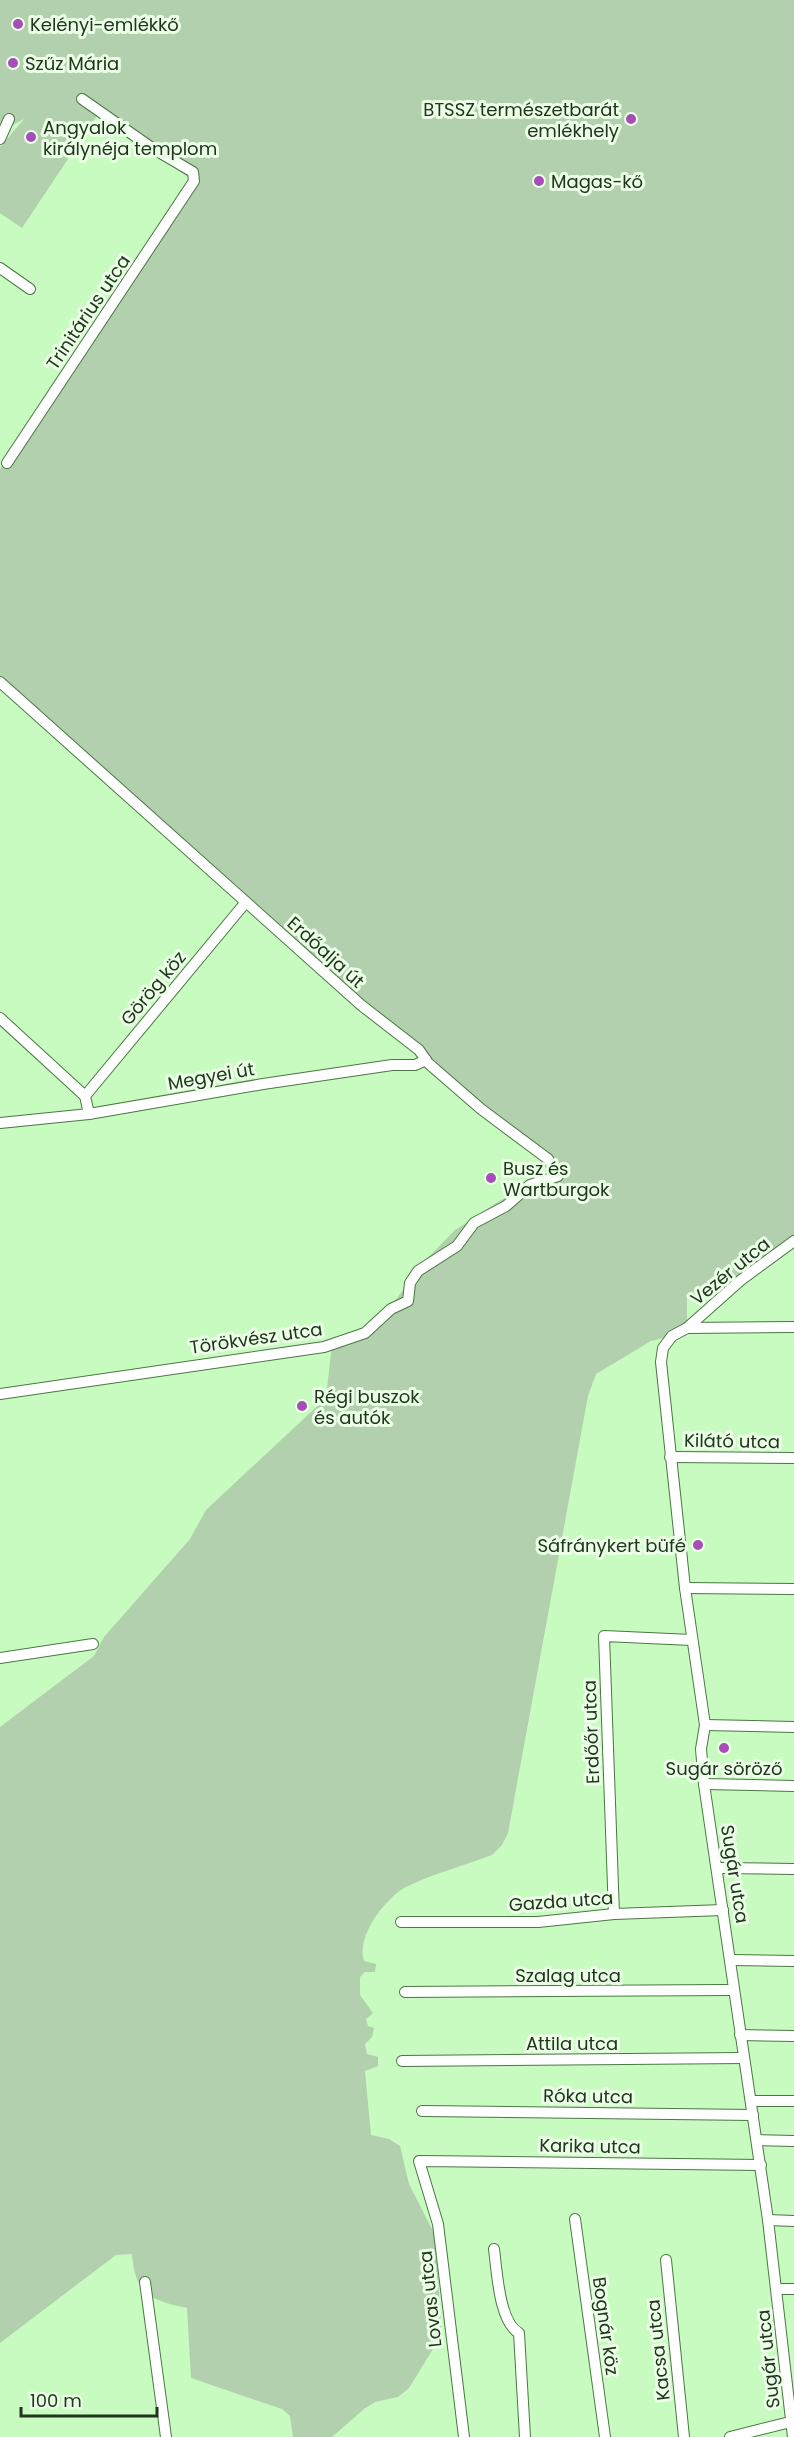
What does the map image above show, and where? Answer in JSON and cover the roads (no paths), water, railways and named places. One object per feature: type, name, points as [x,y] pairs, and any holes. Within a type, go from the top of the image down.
[{"type":"street","name":"Trinitárius utca","points":[[8,463],[195,178],[193,172],[152,148],[82,99]]},
{"type":"street","points":[[0,139],[5,121]]},
{"type":"street","points":[[0,268],[30,289]]},
{"type":"street","name":"Erdőalja út","points":[[0,682],[361,1005],[419,1050],[426,1060],[481,1109],[548,1159],[558,1176]]},
{"type":"street","name":"Görög köz","points":[[85,1096],[246,902]]},
{"type":"street","points":[[0,1018],[85,1096],[89,1114]]},
{"type":"street","name":"Megyei út","points":[[0,1123],[89,1114],[262,1084],[392,1065],[415,1065],[426,1060]]},
{"type":"street","name":"Törökvész utca","points":[[0,1394],[324,1347],[365,1333],[391,1309],[408,1301],[410,1286],[416,1272],[453,1248],[474,1223],[506,1206],[529,1186],[558,1176]]},
{"type":"street","name":"Vezér utca","points":[[687,1328],[741,1280],[794,1241]]},
{"type":"street","points":[[687,1328],[794,1327]]},
{"type":"street","name":"Sugár utca","points":[[687,1328],[672,1336],[661,1354],[670,1457],[685,1588],[705,1725],[701,1749],[704,1784],[732,1960],[732,1990],[761,2165],[777,2289],[789,2352],[793,2437]]},
{"type":"street","name":"Kilátó utca","points":[[670,1457],[794,1458]]},
{"type":"street","points":[[685,1588],[794,1589]]},
{"type":"street","name":"Erdőőr utca","points":[[614,1914],[604,1636],[692,1640]]},
{"type":"street","points":[[0,1658],[93,1644]]},
{"type":"street","points":[[705,1725],[794,1728]]},
{"type":"street","points":[[704,1784],[794,1786]]},
{"type":"street","points":[[717,1868],[794,1869]]},
{"type":"street","name":"Gazda utca","points":[[400,1922],[538,1922],[614,1914],[723,1910]]},
{"type":"street","points":[[732,1960],[794,1961]]},
{"type":"street","name":"Szalag utca","points":[[405,1992],[732,1990]]},
{"type":"street","points":[[740,2035],[794,2036]]},
{"type":"street","name":"Attila utca","points":[[402,2061],[744,2058]]},
{"type":"street","points":[[751,2101],[794,2102]]},
{"type":"street","name":"Róka utca","points":[[422,2111],[753,2115]]},
{"type":"street","points":[[757,2140],[794,2141]]},
{"type":"street","name":"Karika utca","points":[[419,2161],[761,2165]]},
{"type":"street","name":"Lovas utca","points":[[419,2161],[438,2224],[464,2437]]},
{"type":"street","name":"Bognár köz","points":[[575,2219],[605,2437]]},
{"type":"street","points":[[768,2220],[794,2221]]},
{"type":"street","points":[[494,2249],[505,2314],[512,2329],[519,2333],[525,2437]]},
{"type":"street","name":"Kacsa utca","points":[[666,2260],[684,2437]]},
{"type":"street","points":[[145,2282],[166,2437]]},
{"type":"street","points":[[777,2289],[794,2289]]},
{"type":"street","points":[[737,2436],[792,2421]]},
{"type":"place","name":"Kelényi-emlékkő","points":[[18,24]]},
{"type":"place","name":"Szűz Mária","points":[[13,63]]},
{"type":"place","name":"BTSSZ természetbarát emlékhely","points":[[631,119]]},
{"type":"place","name":"Angyalok királynéja templom","points":[[31,137]]},
{"type":"place","name":"Magas-kő","points":[[539,181]]},
{"type":"place","name":"Busz és Wartburgok","points":[[491,1178]]},
{"type":"place","name":"Régi buszok és autók","points":[[302,1406]]},
{"type":"place","name":"Sáfránykert büfé","points":[[698,1545]]},
{"type":"place","name":"Sugár söröző","points":[[724,1748]]}]
